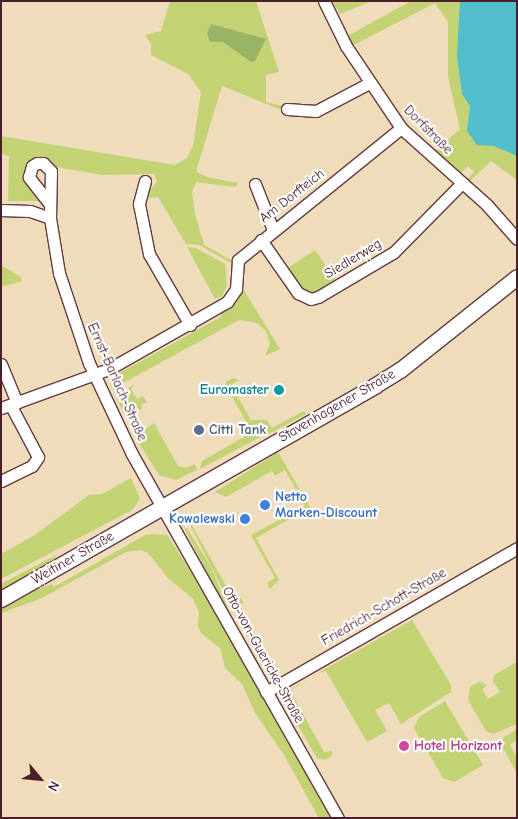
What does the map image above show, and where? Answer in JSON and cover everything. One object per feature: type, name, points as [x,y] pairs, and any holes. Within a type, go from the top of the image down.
[{"type":"main road","name":"Stavenhagener Straße","points":[[145,517],[400,370],[517,277]]},
{"type":"main road","name":"Weitiner Straße","points":[[1,600],[145,517]]},
{"type":"street","name":"Dorfstraße","points":[[324,1],[329,18],[369,83],[401,128],[462,183],[517,238]]},
{"type":"street","points":[[287,109],[316,111],[369,83]]},
{"type":"street","name":"Am Dorfteich","points":[[190,324],[227,302],[236,289],[236,263],[273,230],[401,128]]},
{"type":"street","points":[[10,406],[95,375],[190,324],[149,254],[139,204],[145,181]]},
{"type":"street","name":"Siedlerweg","points":[[261,240],[298,293],[311,299],[318,297],[394,252],[462,183]]},
{"type":"street","points":[[255,184],[273,230]]},
{"type":"street","name":"Ernst-Barlach-Straße","points":[[49,203],[50,218],[69,308],[95,375],[132,454],[163,507]]},
{"type":"street","points":[[1,210],[30,210],[50,218]]},
{"type":"street","points":[[1,364],[10,406],[38,457],[32,466],[1,481]]},
{"type":"street","name":"Otto-von-Guericke-Straße","points":[[163,507],[338,818]]},
{"type":"street","name":"Friedrich-Schott-Straße","points":[[266,692],[517,548]]},
{"type":"green space","points":[[170,1],[256,1],[279,72],[266,75],[266,102],[286,107],[286,112],[222,86],[197,168],[197,172],[207,177],[238,183],[235,187],[196,182],[192,192],[195,214],[204,245],[233,261],[231,263],[199,245],[186,244],[158,197],[145,198],[157,181],[154,174],[104,175],[56,167],[46,158],[36,157],[26,162],[24,174],[42,201],[8,201],[9,156],[1,154],[1,136],[175,165],[187,158],[193,146],[201,92],[188,74],[151,55],[151,44],[145,35],[161,31]]},
{"type":"green space","points":[[327,1],[372,1],[340,14],[333,3],[328,5]]},
{"type":"green space","points":[[411,1],[517,1],[517,180],[491,161],[467,184],[465,182],[474,172],[468,166],[458,176],[433,153],[460,129],[448,77],[448,22],[435,3],[350,47],[344,38]]},
{"type":"green space","points":[[211,24],[266,39],[255,61],[251,62],[223,42],[210,42],[207,33]]},
{"type":"green space","points":[[187,247],[196,248],[225,264],[227,286],[222,296],[215,299]]},
{"type":"green space","points":[[315,250],[337,282],[315,295],[304,293],[288,268]]},
{"type":"green space","points":[[1,265],[21,277],[22,281],[1,287]]},
{"type":"green space","points":[[240,284],[280,349],[265,356],[270,344],[266,331],[257,323],[239,320],[112,389],[110,383],[114,376],[221,317],[222,310]]},
{"type":"green space","points":[[233,378],[239,380],[231,385],[251,420],[267,420],[272,428],[304,411],[306,414],[267,435],[248,425],[226,386],[226,382]]},
{"type":"green space","points":[[134,384],[131,389],[137,399],[143,396],[147,402],[141,405],[142,409],[124,414],[116,397]]},
{"type":"green space","points":[[154,423],[178,466],[186,468],[195,464],[197,470],[176,480],[159,475],[135,437]]},
{"type":"green space","points":[[249,428],[260,437],[200,469],[202,461],[244,437]]},
{"type":"green space","points":[[278,452],[310,507],[256,538],[279,580],[270,589],[267,583],[275,578],[251,535],[305,506],[285,470],[275,476],[272,471],[226,497],[215,492]]},
{"type":"green space","points":[[131,478],[140,499],[132,510],[1,579],[1,554],[35,535],[89,495],[102,494]]},
{"type":"green space","points":[[187,514],[195,516],[190,522],[234,600],[240,597],[244,603],[232,608],[189,523]]},
{"type":"green space","points":[[184,527],[187,528],[211,567],[228,609],[224,608]]},
{"type":"green space","points":[[145,535],[167,535],[198,583],[332,818],[319,818],[284,755],[255,713],[242,684],[225,668],[220,648],[201,633],[198,626],[199,612],[193,599],[168,578],[148,553],[141,550],[126,552],[42,598],[1,613],[1,605],[16,597],[52,584],[54,587]]},
{"type":"green space","points":[[58,554],[43,569],[1,593],[1,584]]},
{"type":"green space","points":[[412,620],[451,685],[451,692],[401,724],[389,703],[375,710],[387,731],[367,742],[326,671],[318,673]]},
{"type":"green space","points":[[517,662],[517,724],[493,734],[486,731],[468,700],[470,687],[479,682],[487,685],[491,682],[482,689],[488,699],[500,692],[493,681],[494,675]]},
{"type":"green space","points":[[311,678],[290,691],[324,752],[332,751],[332,756],[325,760],[317,758],[285,703],[290,690]]},
{"type":"green space","points":[[445,701],[483,765],[454,782],[443,778],[414,728],[419,717]]},
{"type":"green space","points":[[517,729],[517,740],[510,745],[517,757],[517,773],[504,750],[498,753],[498,750],[504,737]]},
{"type":"water","points":[[460,1],[517,1],[517,156],[494,146],[477,145],[467,131],[470,106],[462,94],[457,56]]},
{"type":"waterway","points":[[346,1],[356,1]]},
{"type":"place","name":"Euromaster","points":[[279,390]]},
{"type":"place","name":"Citti Tank","points":[[199,430]]},
{"type":"place","name":"Netto Marken-Discount","points":[[265,505]]},
{"type":"place","name":"Kowalewski","points":[[245,519]]},
{"type":"place","name":"Hotel Horizont","points":[[404,746]]}]
